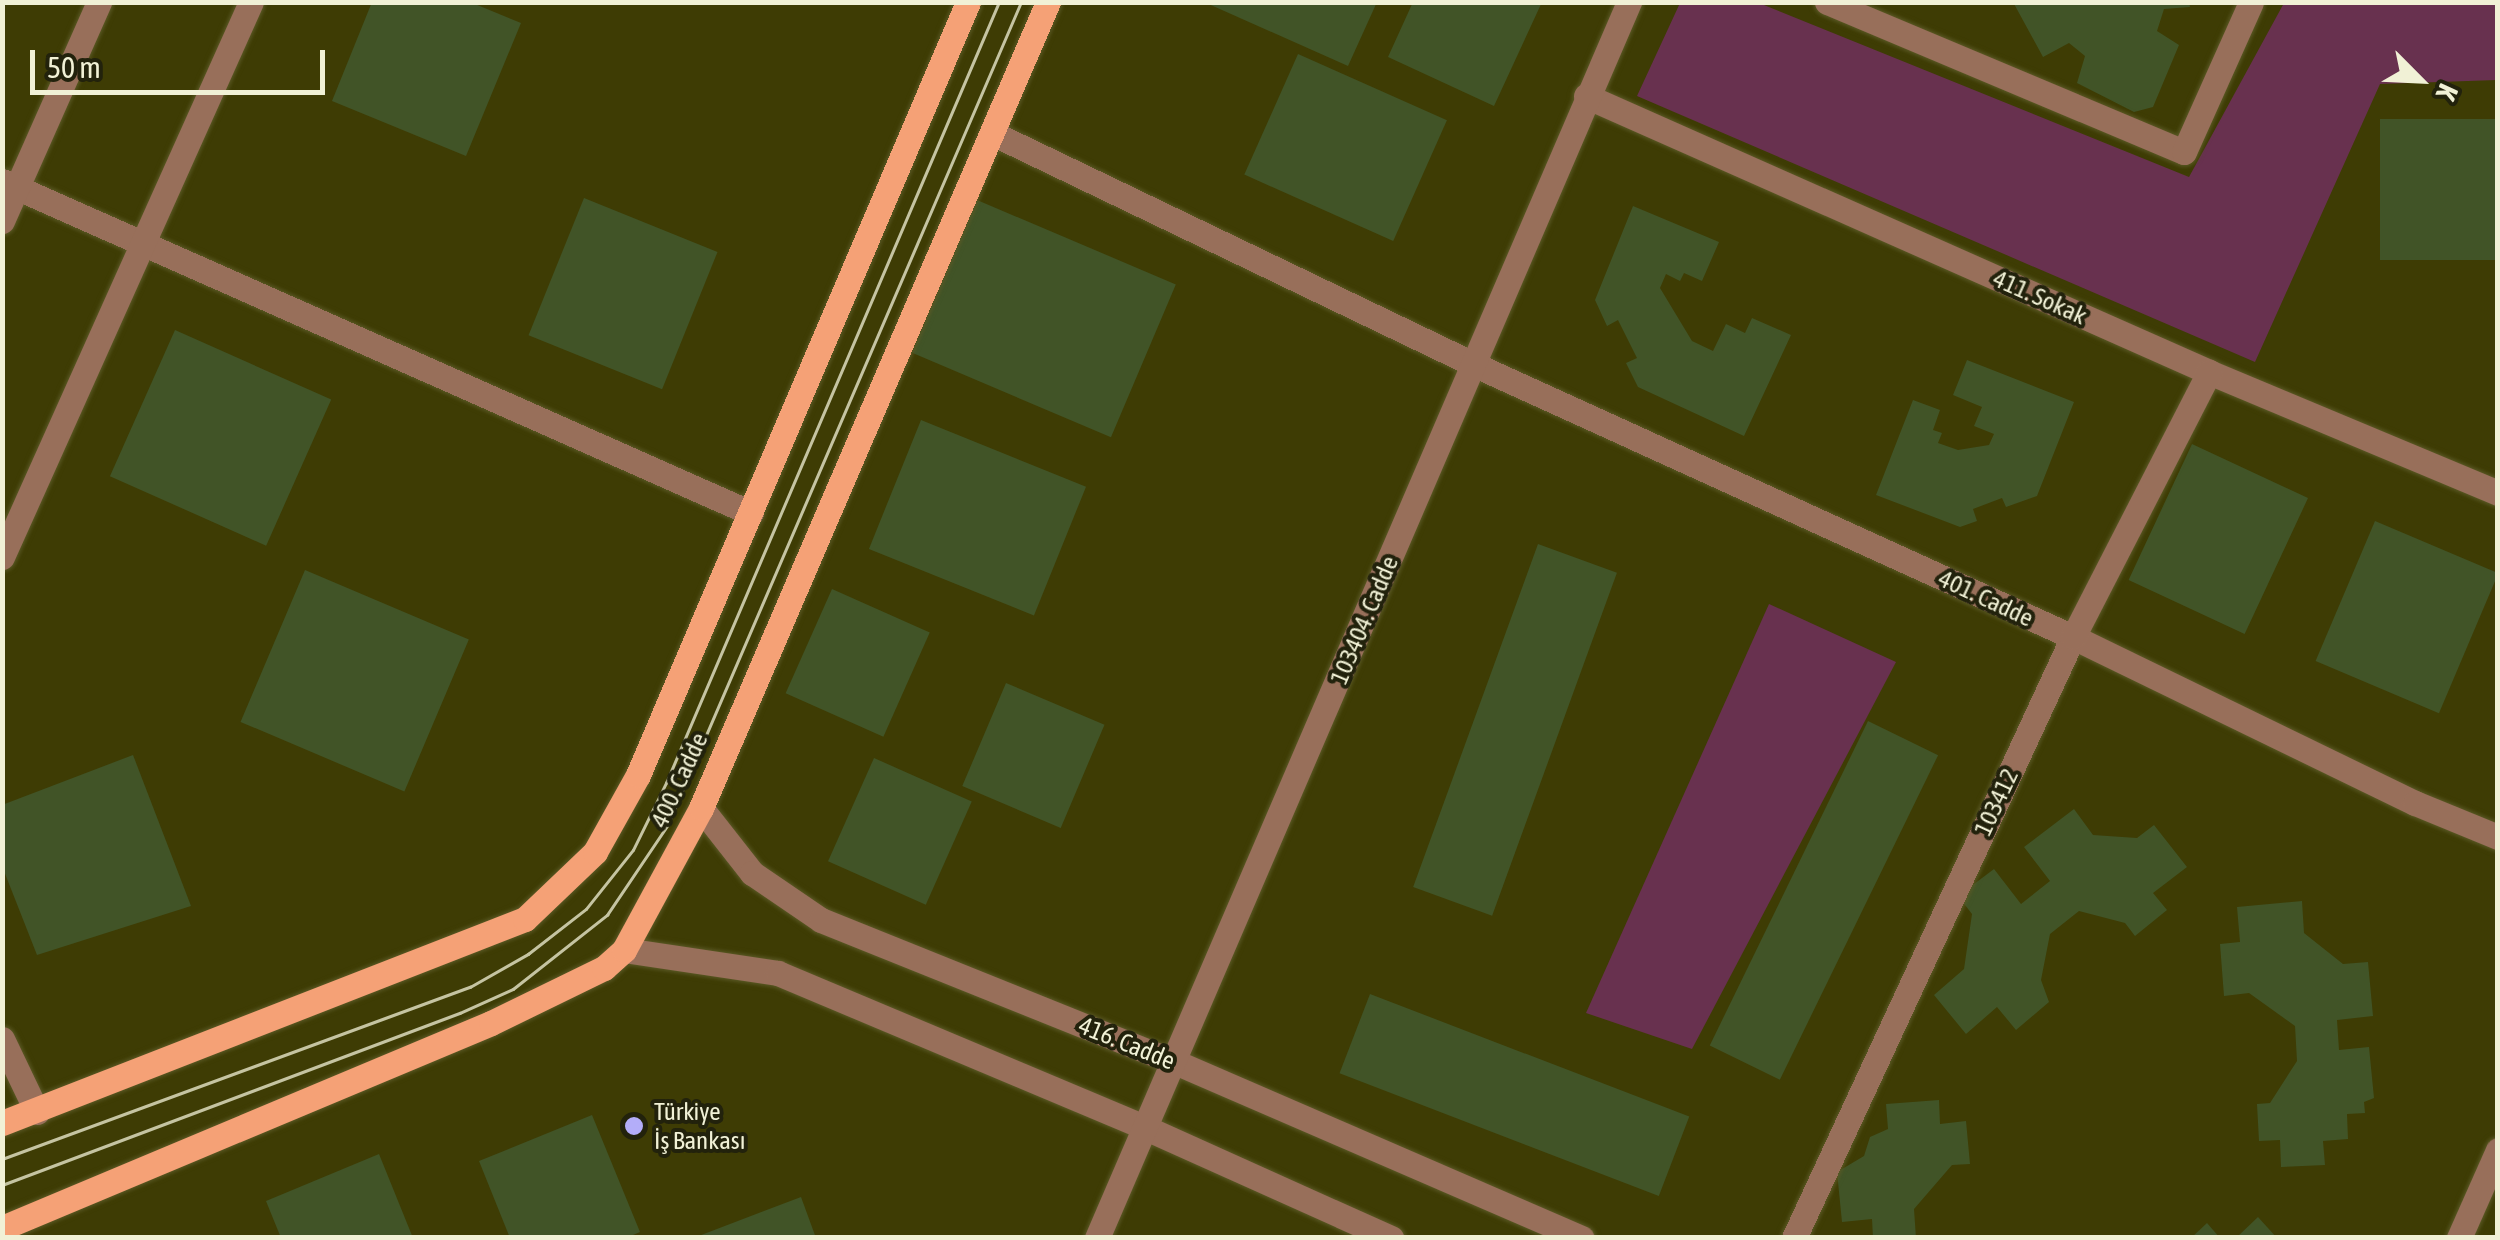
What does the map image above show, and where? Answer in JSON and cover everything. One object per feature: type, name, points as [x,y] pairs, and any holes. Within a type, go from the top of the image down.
[{"type":"main road","name":"400. Cadde","points":[[2,1123],[525,919],[595,852],[638,776],[968,2]]},
{"type":"main road","name":"400. Cadde","points":[[2,1228],[491,1022],[604,968],[624,950],[701,808],[1048,2]]},
{"type":"street","points":[[2,222],[10,185],[99,2]]},
{"type":"street","points":[[2,557],[251,2]]},
{"type":"street","name":"103404. Cadde","points":[[1097,1238],[1629,2]]},
{"type":"street","points":[[1827,2],[2184,152],[2250,2]]},
{"type":"street","name":"411. Sokak","points":[[1586,96],[2209,372],[2498,492]]},
{"type":"street","name":"401. Cadde","points":[[992,133],[1473,364],[2073,637],[2415,803],[2498,837]]},
{"type":"street","points":[[10,185],[751,513]]},
{"type":"street","name":"103412","points":[[1794,1238],[2073,637],[2209,372]]},
{"type":"street","name":"416. Cadde","points":[[701,808],[752,873],[822,920],[1176,1062],[1582,1238]]},
{"type":"street","points":[[624,950],[778,974],[1146,1128],[1390,1238]]},
{"type":"street","points":[[2,1039],[36,1112]]},
{"type":"street","points":[[2459,1238],[2498,1150]]},
{"type":"shaded area","points":[[1680,3],[1759,3],[2189,177],[2284,3],[2497,3],[2497,80],[2380,84],[2255,362],[1637,96]]},
{"type":"shaded area","points":[[1769,604],[1896,662],[1692,1049],[1586,1013]]},
{"type":"building","points":[[372,2],[470,2],[521,23],[466,156],[332,101]]},
{"type":"building","points":[[1204,2],[1377,2],[1348,66]]},
{"type":"building","points":[[1413,2],[1542,2],[1494,106],[1388,57]]},
{"type":"building","points":[[2013,2],[2189,2],[2190,7],[2164,9],[2157,31],[2179,45],[2153,107],[2134,112],[2077,83],[2085,56],[2069,43],[2043,57]]},
{"type":"building","points":[[1298,54],[1447,120],[1393,241],[1244,175]]},
{"type":"building","points":[[2380,119],[2498,119],[2498,260],[2380,260]]},
{"type":"building","points":[[584,198],[718,252],[662,389],[529,335]]},
{"type":"building","points":[[977,200],[1176,284],[1111,437],[912,353]]},
{"type":"building","points":[[1633,206],[1719,242],[1702,281],[1684,273],[1680,281],[1666,274],[1660,288],[1692,341],[1713,351],[1726,324],[1745,333],[1752,318],[1791,335],[1744,436],[1638,387],[1626,363],[1637,358],[1618,320],[1607,326],[1595,300]]},
{"type":"building","points":[[175,330],[331,400],[266,546],[110,476]]},
{"type":"building","points":[[1967,360],[2074,402],[2037,496],[2006,507],[2002,498],[1973,509],[1977,521],[1960,527],[1876,495],[1913,400],[1940,410],[1933,430],[1942,433],[1938,443],[1958,450],[1989,445],[1994,434],[1974,426],[1982,407],[1953,395]]},
{"type":"building","points":[[921,420],[1086,487],[1034,616],[869,549]]},
{"type":"building","points":[[2192,444],[2308,498],[2245,634],[2129,580]]},
{"type":"building","points":[[2375,521],[2498,573],[2439,713],[2316,661]]},
{"type":"building","points":[[1538,544],[1617,573],[1492,916],[1413,887]]},
{"type":"building","points":[[305,570],[469,640],[404,791],[241,722]]},
{"type":"building","points":[[832,589],[930,633],[883,737],[786,693]]},
{"type":"building","points":[[1006,683],[1104,725],[1061,828],[962,786]]},
{"type":"building","points":[[1868,721],[1938,755],[1780,1080],[1710,1045]]},
{"type":"building","points":[[133,755],[191,906],[37,955],[2,866],[2,805]]},
{"type":"building","points":[[874,758],[972,802],[926,905],[828,861]]},
{"type":"building","points":[[2074,809],[2093,835],[2137,838],[2154,825],[2187,867],[2153,893],[2167,910],[2135,936],[2125,923],[2079,911],[2050,934],[2041,980],[2049,1002],[2016,1030],[1997,1007],[1966,1034],[1934,995],[1964,969],[1972,914],[1958,896],[1994,869],[2021,904],[2050,881],[2024,847]]},
{"type":"building","points":[[2302,901],[2304,933],[2343,964],[2368,962],[2373,1016],[2337,1020],[2339,1050],[2369,1047],[2374,1098],[2364,1102],[2365,1113],[2347,1114],[2348,1139],[2323,1141],[2325,1165],[2281,1167],[2280,1140],[2259,1141],[2257,1104],[2270,1103],[2297,1061],[2295,1026],[2249,993],[2224,996],[2220,944],[2240,942],[2237,907]]},
{"type":"building","points":[[1370,994],[1689,1117],[1659,1196],[1340,1073]]},
{"type":"building","points":[[1939,1100],[1940,1124],[1966,1121],[1970,1164],[1952,1165],[1914,1209],[1916,1238],[1873,1238],[1872,1219],[1842,1222],[1837,1172],[1864,1156],[1870,1137],[1888,1129],[1886,1104]]},
{"type":"building","points":[[592,1115],[640,1232],[626,1238],[510,1238],[479,1161]]},
{"type":"building","points":[[379,1154],[413,1238],[281,1238],[266,1201]]},
{"type":"building","points":[[801,1197],[816,1238],[696,1238],[696,1237]]},
{"type":"building","points":[[2258,1217],[2277,1238],[2236,1238]]},
{"type":"building","points":[[2207,1223],[2220,1238],[2191,1238]]},
{"type":"tram line","points":[[2,1159],[470,987],[528,954],[586,909],[633,850],[666,783],[999,2]]},
{"type":"tram line","points":[[2,1185],[460,1013],[513,989],[607,915],[667,826],[1021,2]]},
{"type":"place","name":"Türkiye İş Bankası","points":[[634,1126]]}]
